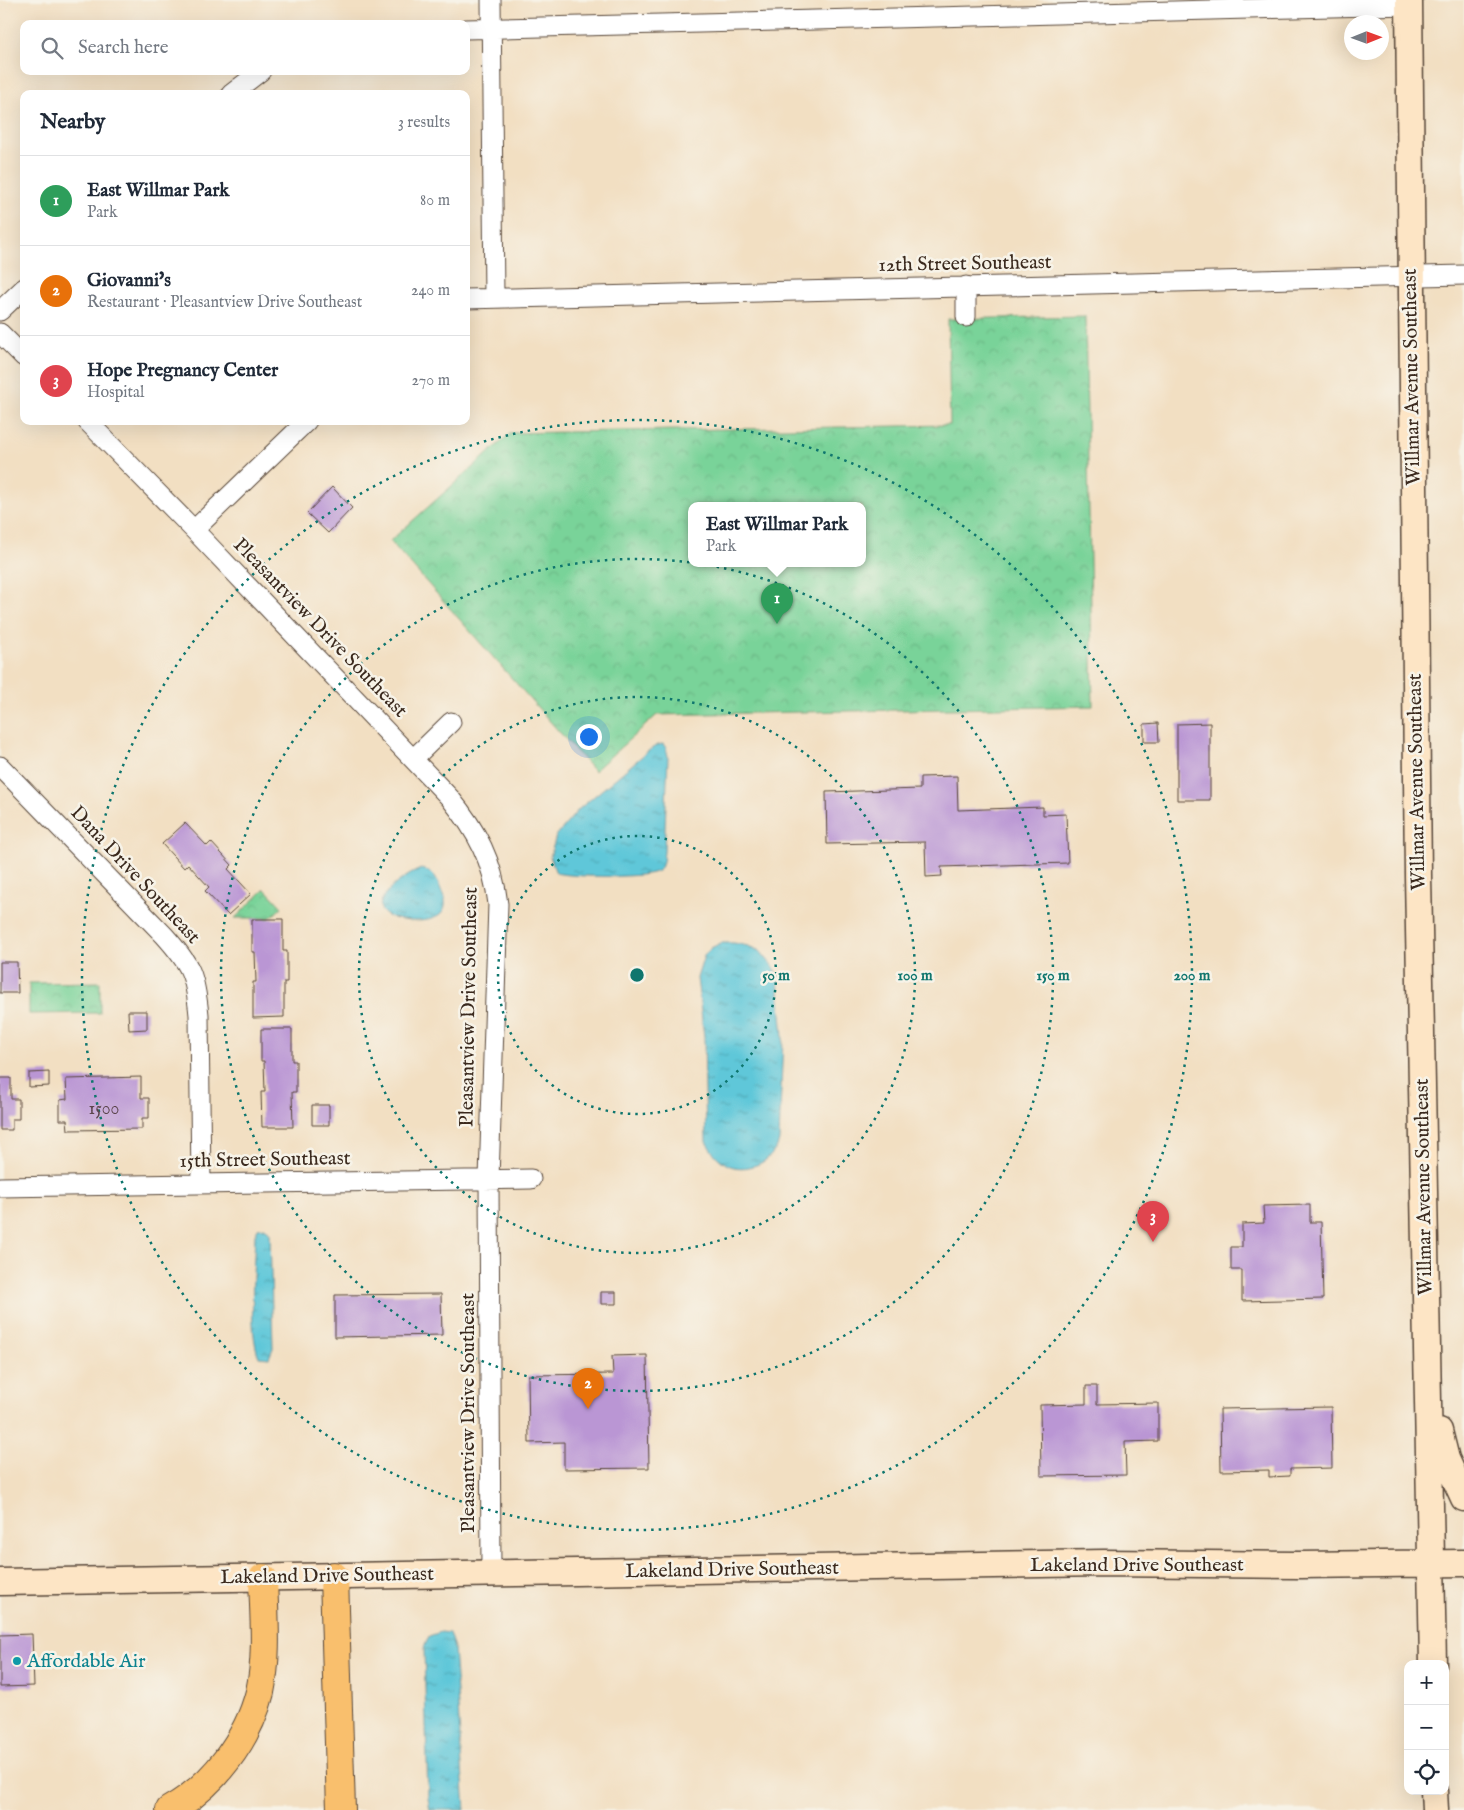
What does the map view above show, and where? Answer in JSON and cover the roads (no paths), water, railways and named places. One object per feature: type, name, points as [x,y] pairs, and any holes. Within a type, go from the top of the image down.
[{"type":"highway","points":[[334,1576],[340,1810]]},
{"type":"highway","points":[[170,1810],[212,1777],[233,1750],[253,1713],[260,1692],[263,1670],[263,1578]]},
{"type":"main road","name":"Willmar Avenue Southeast","points":[[1409,2],[1418,876],[1433,1660]]},
{"type":"main road","points":[[1428,1373],[1438,1429],[1446,1459],[1464,1498]]},
{"type":"main road","name":"Lakeland Drive Southeast","points":[[0,1582],[1104,1563],[1464,1563]]},
{"type":"main road","points":[[1434,1795],[1435,1810]]},
{"type":"street","points":[[491,0],[494,298]]},
{"type":"street","points":[[470,28],[1409,2]]},
{"type":"street","points":[[236,90],[256,75]]},
{"type":"street","name":"12th Street Southeast","points":[[470,299],[1464,275]]},
{"type":"street","points":[[966,286],[966,317]]},
{"type":"street","points":[[0,311],[20,292]]},
{"type":"street","points":[[0,333],[20,353]]},
{"type":"street","name":"Pleasantview Drive Southeast","points":[[91,425],[194,530],[464,815],[491,867],[496,885],[498,924],[489,1179],[491,1573]]},
{"type":"street","points":[[194,530],[303,425]]},
{"type":"street","points":[[413,759],[451,722]]},
{"type":"street","name":"Dana Drive Southeast","points":[[0,766],[180,952],[192,974],[197,992],[199,1015],[201,1184]]},
{"type":"street","name":"15th Street Southeast","points":[[0,1187],[531,1179]]},
{"type":"water","points":[[663,744],[668,756],[664,852],[661,868],[653,873],[626,876],[556,873],[550,857],[556,836],[579,809],[647,752],[657,745]]},
{"type":"water","points":[[421,869],[432,874],[438,882],[445,900],[445,908],[441,914],[422,921],[402,920],[388,916],[381,910],[381,902],[385,894],[402,879]]},
{"type":"water","points":[[721,943],[734,943],[760,951],[775,969],[778,980],[783,1037],[779,1140],[776,1149],[766,1160],[754,1166],[740,1168],[721,1161],[706,1142],[704,1036],[697,978],[704,956],[711,948]]},
{"type":"water","points":[[265,1227],[270,1233],[273,1348],[269,1358],[259,1357],[253,1315],[255,1235],[258,1228]]},
{"type":"water","points":[[441,1632],[449,1633],[454,1648],[465,1810],[430,1810],[428,1798],[424,1648],[429,1636]]},
{"type":"place","name":"East Willmar Park","points":[[777,624]]},
{"type":"place","name":"Hope Pregnancy Center","points":[[1153,1242]]},
{"type":"place","name":"Giovanni's","points":[[588,1409]]},
{"type":"place","name":"Affordable Air","points":[[17,1661]]}]
